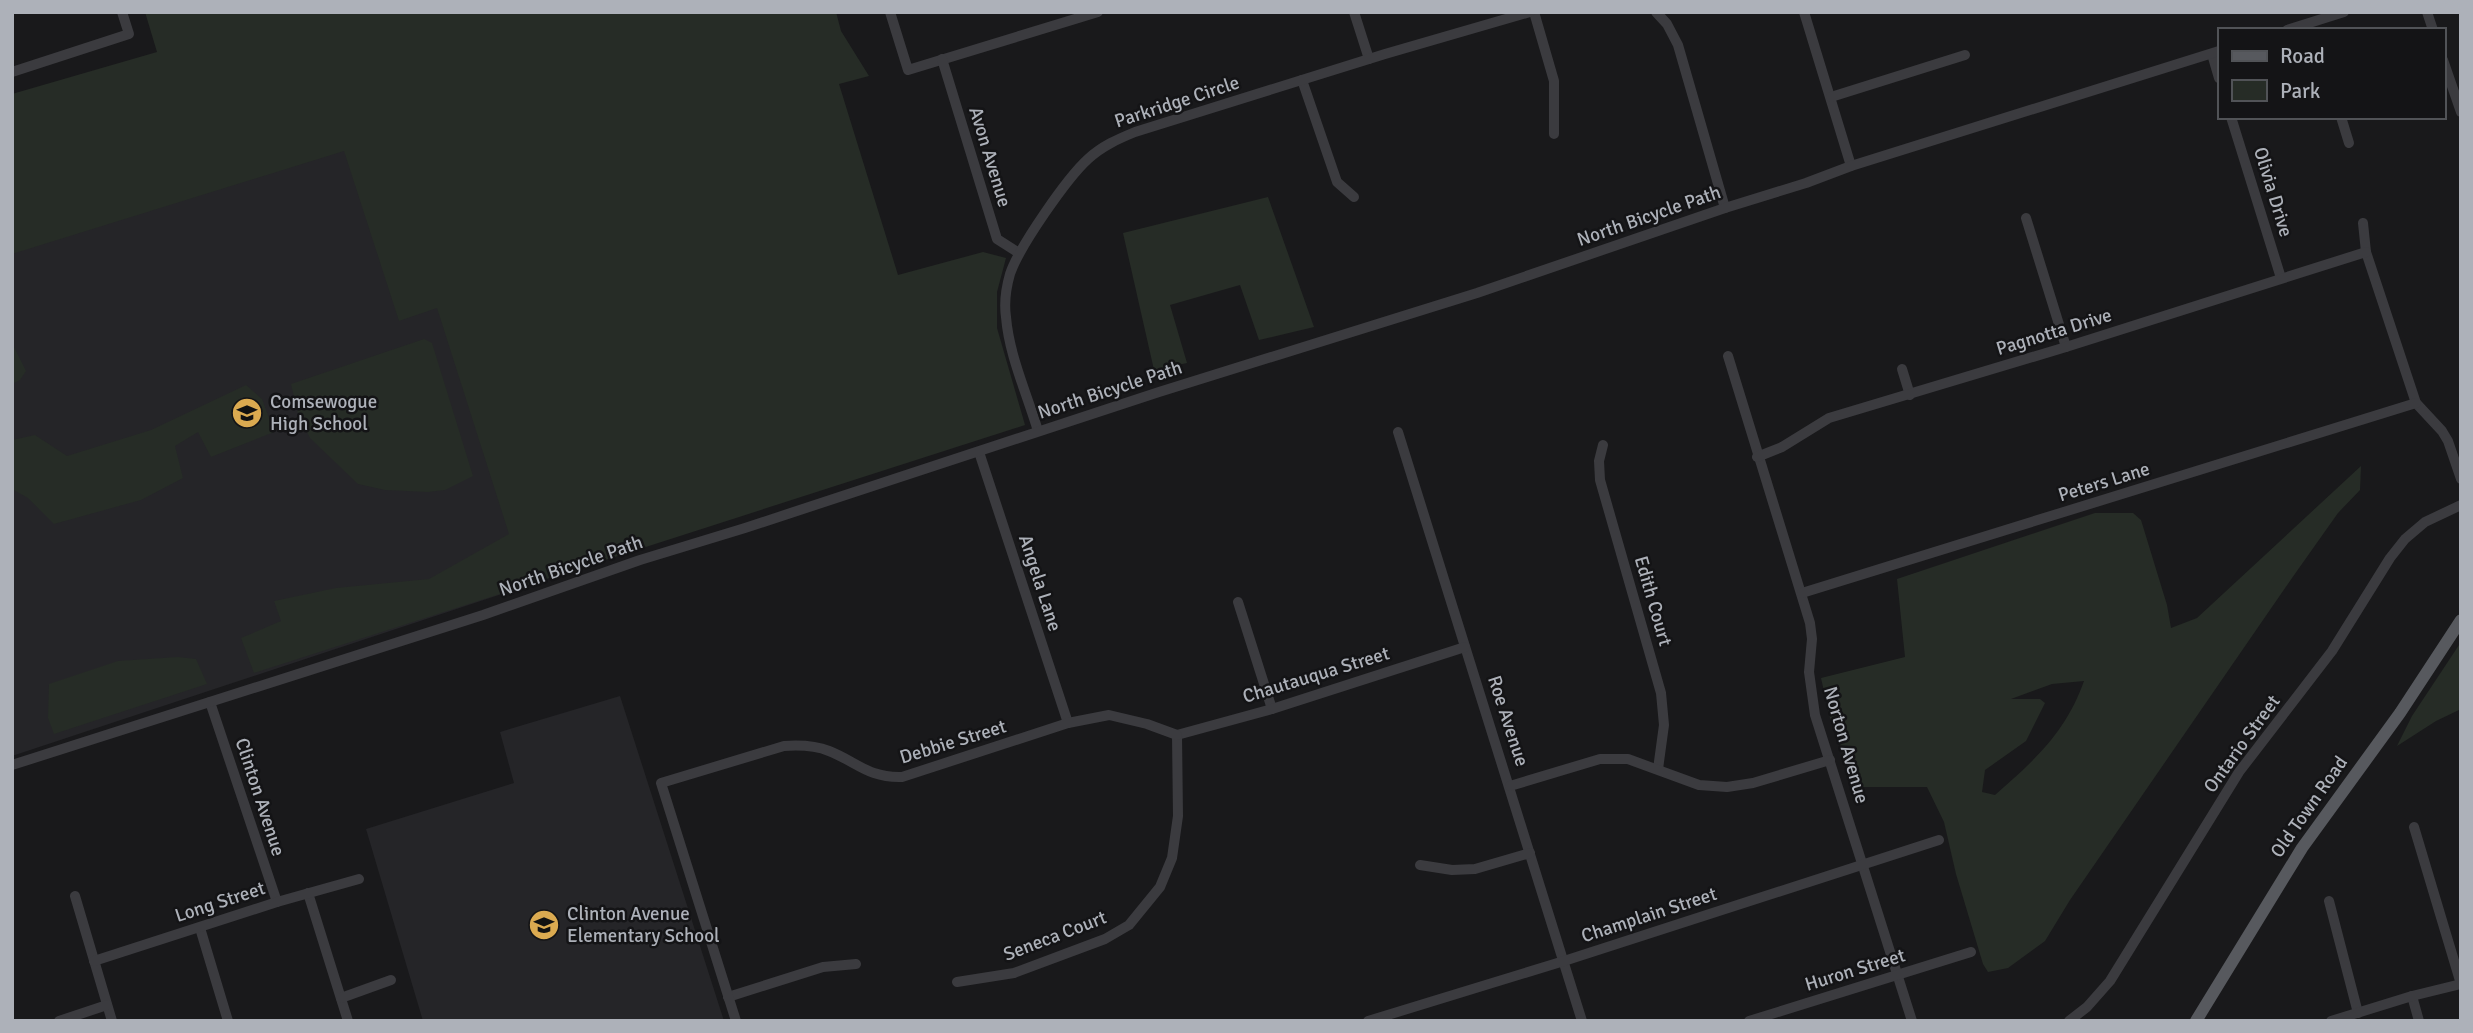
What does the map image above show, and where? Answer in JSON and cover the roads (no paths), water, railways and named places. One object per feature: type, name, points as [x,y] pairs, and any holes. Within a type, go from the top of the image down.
[{"type":"main road","name":"Old Town Road","points":[[2196,1021],[2302,848],[2400,713],[2461,620]]},
{"type":"street","points":[[12,72],[129,34],[122,12]]},
{"type":"street","points":[[890,12],[908,69],[1098,12]]},
{"type":"street","points":[[1354,12],[1368,59]]},
{"type":"street","points":[[1532,12],[1555,81],[1554,134]]},
{"type":"street","name":"Parkridge Circle","points":[[1038,431],[1010,338],[1005,295],[1019,253],[1075,171],[1110,143],[1135,132],[1368,59],[1532,12]]},
{"type":"street","points":[[1656,12],[1667,24],[1678,45],[1725,208]]},
{"type":"street","points":[[1804,12],[1851,166]]},
{"type":"street","points":[[2312,26],[2344,12]]},
{"type":"street","name":"North Bicycle Path","points":[[12,765],[483,615],[640,560],[1038,431],[1489,289],[1851,166],[2216,53]]},
{"type":"street","points":[[1831,97],[1965,55]]},
{"type":"street","name":"Avon Avenue","points":[[942,59],[997,239],[1019,253]]},
{"type":"street","points":[[2445,66],[2461,112]]},
{"type":"street","points":[[1303,80],[1336,182],[1354,197]]},
{"type":"street","name":"Olivia Drive","points":[[2232,119],[2281,278]]},
{"type":"street","points":[[2342,119],[2349,143]]},
{"type":"street","points":[[2028,222],[2066,347]]},
{"type":"street","points":[[2363,223],[2366,252],[2416,403],[2442,430],[2461,479]]},
{"type":"street","name":"Pagnotta Drive","points":[[1757,457],[1782,447],[1829,418],[2066,347],[2366,252]]},
{"type":"street","name":"Norton Avenue","points":[[1728,356],[1757,457],[1802,593],[1812,639],[1809,672],[1815,715],[1912,1021]]},
{"type":"street","points":[[1902,369],[1910,395]]},
{"type":"street","name":"Peters Lane","points":[[1802,593],[2416,403]]},
{"type":"street","name":"Roe Avenue","points":[[1398,432],[1583,1021]]},
{"type":"street","name":"Edith Court","points":[[1603,445],[1599,461],[1600,480],[1661,694],[1664,725],[1658,769]]},
{"type":"street","name":"Angela Lane","points":[[979,452],[1068,723]]},
{"type":"street","name":"Ontario Street","points":[[2069,1021],[2087,1007],[2110,981],[2239,772],[2332,652],[2390,558],[2405,539],[2425,522],[2461,505]]},
{"type":"street","points":[[1238,602],[1272,709]]},
{"type":"street","name":"Chautauqua Street","points":[[1177,734],[1272,709],[1465,647]]},
{"type":"street","name":"Clinton Avenue","points":[[210,702],[277,902]]},
{"type":"street","name":"Debbie Street","points":[[728,997],[661,783],[794,745],[830,751],[878,776],[902,778],[1068,723],[1109,715],[1147,723],[1177,734]]},
{"type":"street","name":"Seneca Court","points":[[957,982],[1014,973],[1105,940],[1129,925],[1160,887],[1172,858],[1178,816],[1177,734]]},
{"type":"street","points":[[1510,786],[1600,759],[1628,760],[1699,785],[1727,787],[1754,783],[1830,760]]},
{"type":"street","points":[[2331,1021],[2461,984],[2414,827]]},
{"type":"street","name":"Champlain Street","points":[[1368,1021],[1939,841]]},
{"type":"street","points":[[1420,865],[1452,870],[1475,869],[1530,853]]},
{"type":"street","name":"Long Street","points":[[93,961],[277,902],[359,879]]},
{"type":"street","points":[[308,893],[348,1021]]},
{"type":"street","points":[[75,896],[112,1021]]},
{"type":"street","points":[[2329,901],[2358,1013]]},
{"type":"street","points":[[200,928],[228,1021]]},
{"type":"street","name":"Huron Street","points":[[1749,1021],[1971,952]]},
{"type":"street","points":[[736,1021],[728,997],[823,967],[856,964]]},
{"type":"street","points":[[341,998],[391,980]]},
{"type":"street","points":[[2412,996],[2419,1021]]},
{"type":"street","points":[[59,1021],[107,1005]]},
{"type":"place","name":"Comsewogue High School","points":[[247,413]]},
{"type":"place","name":"Clinton Avenue Elementary School","points":[[544,925]]}]
